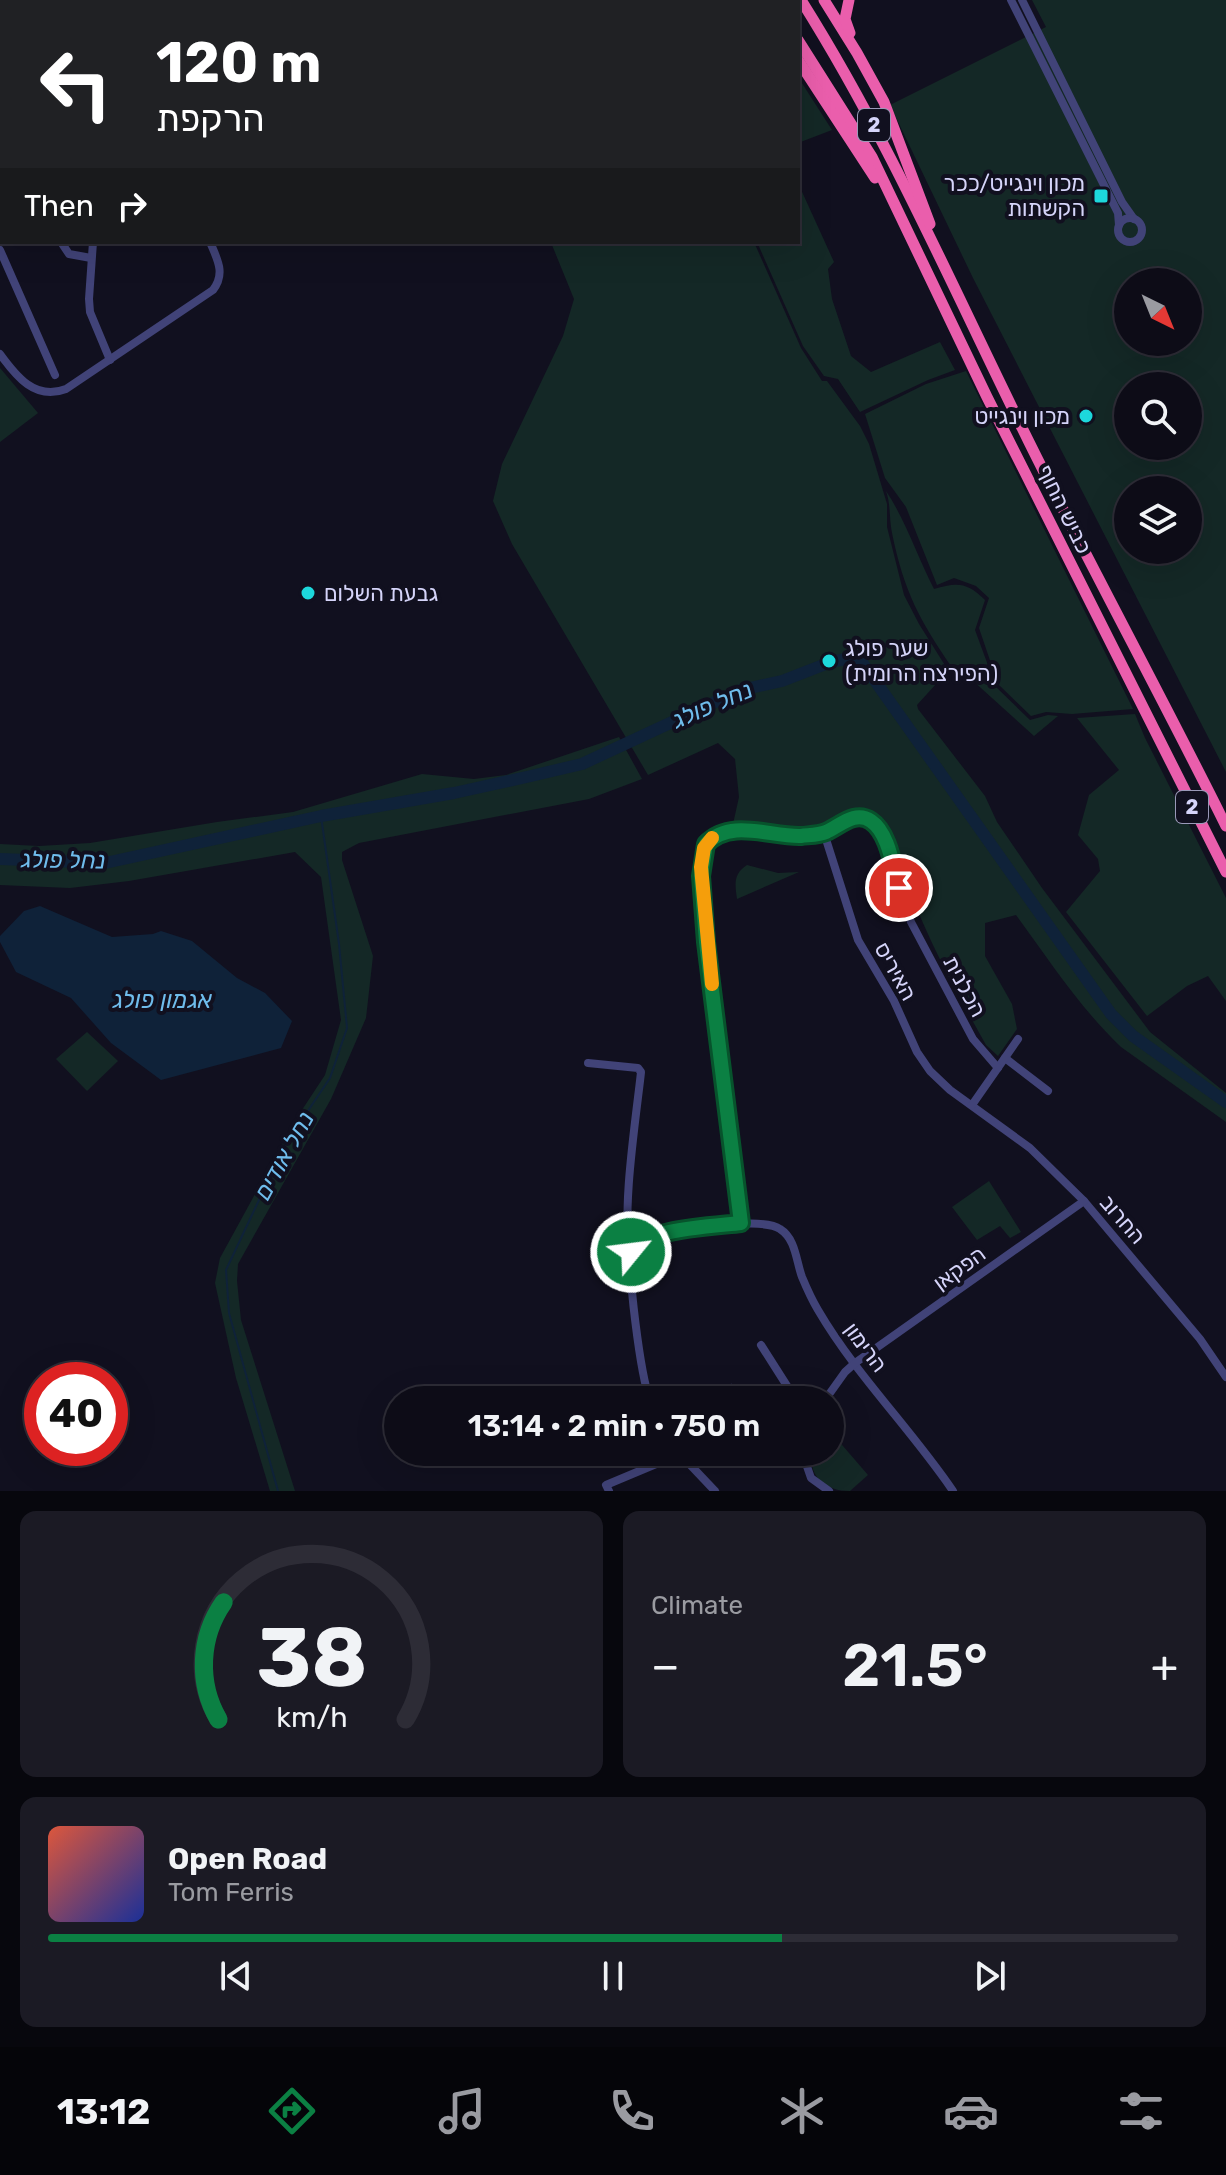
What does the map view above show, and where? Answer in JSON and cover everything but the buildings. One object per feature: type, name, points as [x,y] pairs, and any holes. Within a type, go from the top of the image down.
[{"type":"highway","name":"כביש החוף","points":[[801,0],[863,105],[940,255],[1029,442],[1226,826]]},
{"type":"highway","points":[[824,0],[888,111],[940,255]]},
{"type":"highway","points":[[849,0],[845,19],[857,53]]},
{"type":"highway","name":"כביש החוף","points":[[800,43],[872,157],[1021,466],[1226,872]]},
{"type":"highway","points":[[800,63],[856,146],[910,237]]},
{"type":"street","points":[[1011,0],[1118,213],[1120,236],[1126,242],[1134,242],[1141,237],[1143,229],[1122,202],[1022,0]]},
{"type":"street","points":[[1119,225],[1125,219],[1134,219]]},
{"type":"street","points":[[62,244],[69,254],[91,258]]},
{"type":"street","points":[[93,244],[90,312],[110,360]]},
{"type":"street","points":[[0,354],[25,384],[34,389],[51,392],[70,386],[213,290],[220,274],[211,244]]},
{"type":"street","points":[[0,250],[55,375]]},
{"type":"street","name":"הכלנית","points":[[741,1223],[706,942],[701,876],[702,853],[708,841],[724,832],[746,830],[799,836],[824,833],[861,816],[877,826],[911,922],[973,1039],[998,1068]]},
{"type":"street","name":"האיריס","points":[[824,833],[858,940],[894,1001],[917,1052],[942,1083],[972,1105]]},
{"type":"street","points":[[972,1105],[1018,1039]]},
{"type":"street","points":[[1005,1058],[1048,1091]]},
{"type":"street","points":[[588,1063],[638,1068],[641,1072],[628,1234],[632,1246],[630,1262],[645,1386]]},
{"type":"street","name":"החרוב","points":[[972,1105],[1030,1148],[1084,1201],[1200,1339],[1226,1377]]},
{"type":"street","name":"הפקאן","points":[[835,1386],[855,1363],[1084,1201]]},
{"type":"street","points":[[632,1246],[652,1236],[741,1223]]},
{"type":"street","name":"הרימון","points":[[741,1223],[776,1226],[788,1236],[811,1297],[838,1341],[953,1491]]},
{"type":"street","points":[[761,1345],[787,1386]]},
{"type":"street","points":[[609,1491],[606,1485],[649,1466]]},
{"type":"street","points":[[691,1466],[715,1491]]},
{"type":"street","points":[[807,1466],[811,1478],[829,1491]]},
{"type":"green space","name":"מכון וינגייט","points":[[1032,0],[1226,0],[1226,772],[1119,564],[1202,564],[1202,476],[1114,476],[1114,553],[973,278],[890,105],[1046,27]]},
{"type":"green space","points":[[800,80],[832,130],[800,142]]},
{"type":"green space","points":[[800,187],[834,262],[828,269],[832,299],[851,356],[871,372],[940,342],[955,370],[860,412],[838,379],[824,376],[803,346],[758,244],[800,244]]},
{"type":"green space","points":[[755,244],[801,348],[822,381],[827,381],[860,426],[869,444],[887,504],[887,527],[904,595],[946,667],[932,679],[936,684],[917,705],[918,709],[985,796],[997,822],[1042,888],[1150,1032],[1226,1093],[1226,1122],[1121,1047],[1078,1000],[1016,915],[985,923],[985,956],[1012,1004],[1017,1029],[998,1056],[986,1045],[938,956],[908,887],[892,837],[886,825],[875,817],[863,816],[812,832],[733,824],[739,797],[735,759],[718,743],[648,775],[512,544],[493,501],[502,464],[563,336],[574,299],[552,245]]},
{"type":"green space","points":[[0,368],[38,413],[0,442]]},
{"type":"green space","points":[[966,371],[1133,709],[1072,714],[1046,712],[1031,716],[998,684],[979,628],[989,598],[976,586],[954,578],[937,585],[906,507],[885,478],[865,414],[926,384]]},
{"type":"green space","points":[[886,491],[900,514],[934,589],[961,585],[985,600],[975,630],[996,687],[1030,720],[1048,715],[1058,716],[1034,736],[961,670],[953,669],[931,636],[902,572]]},
{"type":"green space","points":[[1135,714],[1226,898],[1226,1001],[1208,976],[1187,986],[1147,1016],[1066,912],[1100,871],[1098,859],[1078,835],[1089,795],[1119,770],[1077,718]]},
{"type":"green space","points":[[619,737],[642,779],[589,799],[359,843],[342,852],[373,956],[366,1018],[331,1099],[238,1264],[241,1320],[295,1491],[270,1491],[236,1378],[215,1283],[220,1258],[296,1119],[325,1075],[341,1020],[321,877],[295,852],[129,881],[70,888],[0,885],[0,844],[39,846],[90,843],[293,812],[422,774],[474,779],[506,775]]},
{"type":"green space","points":[[747,865],[778,873],[799,872],[737,899],[737,876]]},
{"type":"green space","points":[[87,1032],[118,1061],[87,1091],[56,1059]]},
{"type":"green space","points":[[989,1181],[1021,1232],[1010,1238],[1000,1226],[977,1240],[952,1207]]},
{"type":"green space","points":[[844,1447],[868,1475],[850,1491],[827,1486],[812,1466],[844,1466]]},
{"type":"water","name":"אגמון פולג","points":[[40,906],[112,937],[161,931],[192,941],[237,978],[265,993],[292,1021],[281,1048],[161,1080],[111,1043],[71,998],[16,972],[0,942],[0,936],[24,911]]},
{"type":"waterway","name":"נחל פולג","points":[[0,859],[105,863],[582,764],[741,690],[782,681],[831,662],[851,658],[861,661],[1111,1014],[1133,1036],[1226,1102]]},
{"type":"waterway","name":"נחל אודים","points":[[278,1491],[229,1313],[226,1270],[285,1145],[330,1078],[347,1028],[321,816]]},
{"type":"slow traffic","points":[[712,838],[702,853],[701,884],[712,984]]},
{"type":"place","name":"מכון וינגייט/ככר הקשתות","points":[[1101,196]]},
{"type":"place","name":"מכון וינגייט","points":[[1086,416]]},
{"type":"place","name":"גבעת השלום","points":[[308,593]]},
{"type":"place","name":"שער פולג (הפירצה הרומית)","points":[[829,661]]},
{"type":"route","points":[[631,1252],[637,1242],[652,1236],[741,1223],[706,942],[701,876],[702,853],[706,844],[715,835],[724,832],[746,830],[799,836],[824,833],[861,816],[880,830],[899,888]]}]
